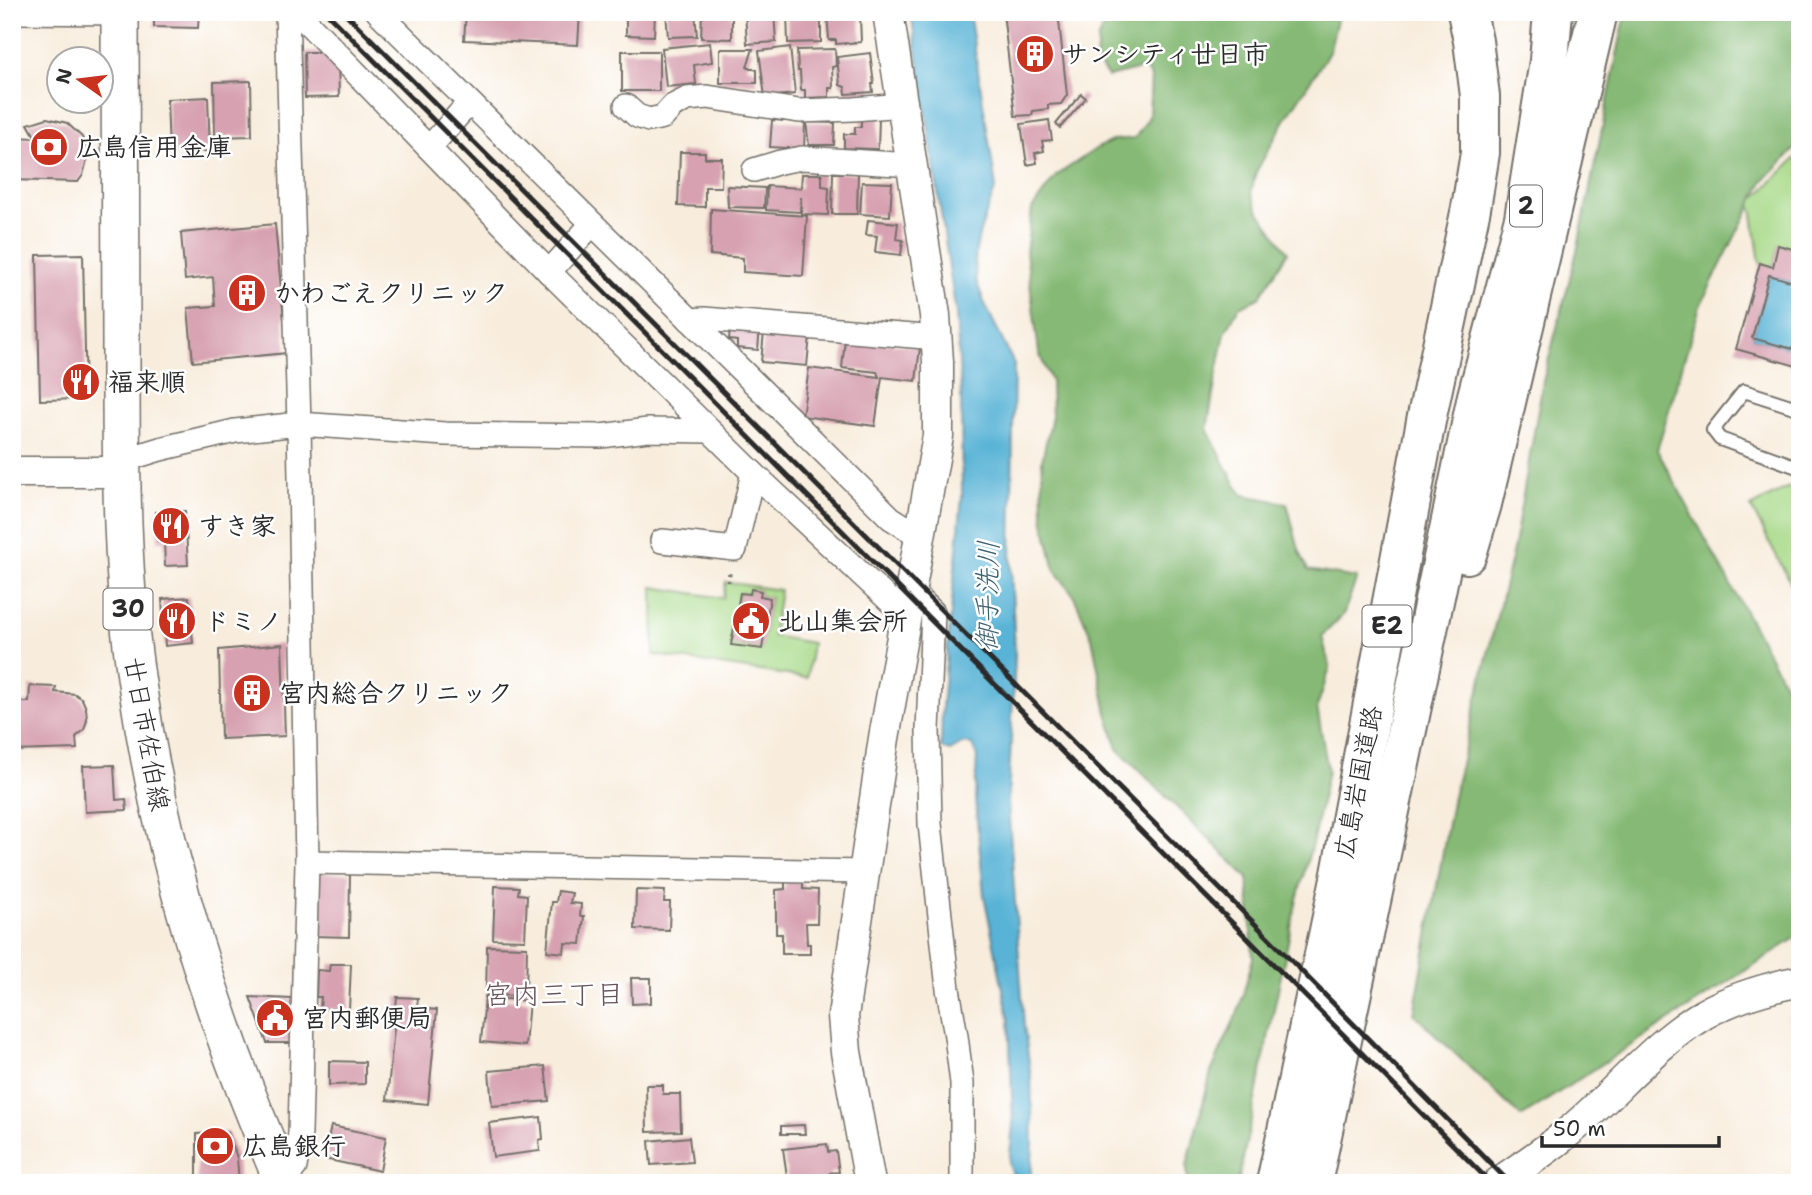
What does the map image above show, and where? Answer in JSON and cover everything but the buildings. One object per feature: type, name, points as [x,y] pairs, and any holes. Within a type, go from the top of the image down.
[{"type":"highway","name":"2","points":[[1434,379],[1471,208],[1480,153],[1480,96],[1467,12]]},
{"type":"highway","name":"2","points":[[1477,396],[1524,218],[1549,61],[1553,12]]},
{"type":"highway","points":[[1409,719],[1427,656],[1472,540],[1598,12]]},
{"type":"highway","points":[[1524,218],[1568,137]]},
{"type":"highway","name":"広島岩国道路","points":[[1312,1183],[1434,379]]},
{"type":"highway","name":"広島岩国道路","points":[[1276,1183],[1358,877],[1409,719],[1477,396]]},
{"type":"main road","name":"廿日市佐伯線","points":[[120,13],[122,527],[137,688],[167,846],[188,924],[239,1077],[284,1181]]},
{"type":"street","points":[[12,12],[120,13]]},
{"type":"street","points":[[284,1181],[295,1167],[300,1133],[307,862],[299,424],[286,12]]},
{"type":"street","points":[[297,12],[549,272],[753,473],[909,604],[933,612],[928,730],[930,824],[948,989],[962,1083],[962,1183]]},
{"type":"street","points":[[378,12],[891,518],[921,534]]},
{"type":"street","points":[[870,1183],[843,1034],[845,998],[884,738],[939,429],[937,338],[888,12]]},
{"type":"street","points":[[626,106],[637,116],[649,120],[663,117],[673,106],[687,99],[707,97],[799,111],[902,105]]},
{"type":"street","points":[[429,148],[470,103]]},
{"type":"street","points":[[754,170],[802,158],[912,165]]},
{"type":"street","points":[[549,272],[593,224]]},
{"type":"street","points":[[690,320],[704,318],[937,338]]},
{"type":"street","points":[[12,472],[121,466],[160,449],[235,431],[299,424],[444,435],[601,436],[648,430],[709,431]]},
{"type":"street","points":[[662,541],[735,549],[753,473]]},
{"type":"street","points":[[307,862],[864,872]]},
{"type":"street","points":[[1498,1183],[1572,1129],[1660,1047],[1703,1015],[1753,992],[1800,981]]},
{"type":"lane","points":[[1800,409],[1744,391],[1713,430],[1720,439],[1800,467]]},
{"type":"green space","points":[[1110,12],[1339,12],[1329,52],[1285,120],[1256,172],[1251,193],[1259,212],[1288,252],[1259,298],[1239,307],[1225,333],[1207,429],[1243,495],[1287,503],[1299,550],[1308,570],[1357,578],[1343,615],[1322,636],[1330,668],[1317,707],[1328,771],[1296,903],[1238,1183],[1188,1183],[1187,1165],[1211,1072],[1239,1009],[1253,958],[1248,878],[1118,749],[1107,713],[1092,638],[1073,594],[1055,571],[1043,518],[1042,460],[1052,417],[1051,381],[1039,353],[1026,252],[1032,209],[1056,176],[1097,148],[1114,140],[1135,138],[1149,117],[1151,77],[1145,68],[1108,77],[1096,60],[1098,38]]},
{"type":"green space","points":[[1626,12],[1800,12],[1800,144],[1763,181],[1700,306],[1657,450],[1800,712],[1800,935],[1521,1117],[1414,1014],[1452,801],[1514,546],[1543,381],[1577,251]]},
{"type":"green space","points":[[1800,154],[1800,251],[1779,245],[1773,267],[1760,263],[1750,203]]},
{"type":"green space","points":[[1800,481],[1800,601],[1751,507]]},
{"type":"green space","points":[[726,582],[780,590],[773,636],[812,643],[807,678],[654,655],[653,587],[723,598]],"holes":[[[751,589],[760,591],[760,596],[770,598],[761,649],[731,645],[739,593],[750,594]]]},
{"type":"water","name":"御手洗川","points":[[911,12],[969,12],[996,187],[980,231],[975,264],[976,280],[984,302],[1014,364],[1011,565],[1015,654],[1008,804],[1024,1025],[1031,1077],[1031,1183],[1016,1183],[1009,1164],[1013,1124],[1009,1019],[984,895],[975,799],[977,756],[973,746],[967,743],[950,751],[941,748],[942,705],[962,497],[961,393],[956,314]]},
{"type":"water","points":[[1769,275],[1800,284],[1800,351],[1752,338]]},
{"type":"railway","points":[[326,12],[1491,1183]]},
{"type":"railway","points":[[344,12],[1510,1183]]},
{"type":"place","name":"サンシティ廿日市","points":[[1035,54]]},
{"type":"place","name":"広島信用金庫","points":[[49,147]]},
{"type":"place","name":"かわごえクリニック","points":[[247,293]]},
{"type":"place","name":"福来順","points":[[81,382]]},
{"type":"place","name":"すき家","points":[[171,526]]},
{"type":"place","name":"ドミノ","points":[[177,621]]},
{"type":"place","name":"北山集会所","points":[[751,621]]},
{"type":"place","name":"宮内総合クリニック","points":[[252,693]]},
{"type":"place","name":"宮内郵便局","points":[[275,1018]]},
{"type":"place","name":"広島銀行","points":[[215,1146]]},
{"type":"district","name":"宮内三丁目","points":[[554,994]]}]
